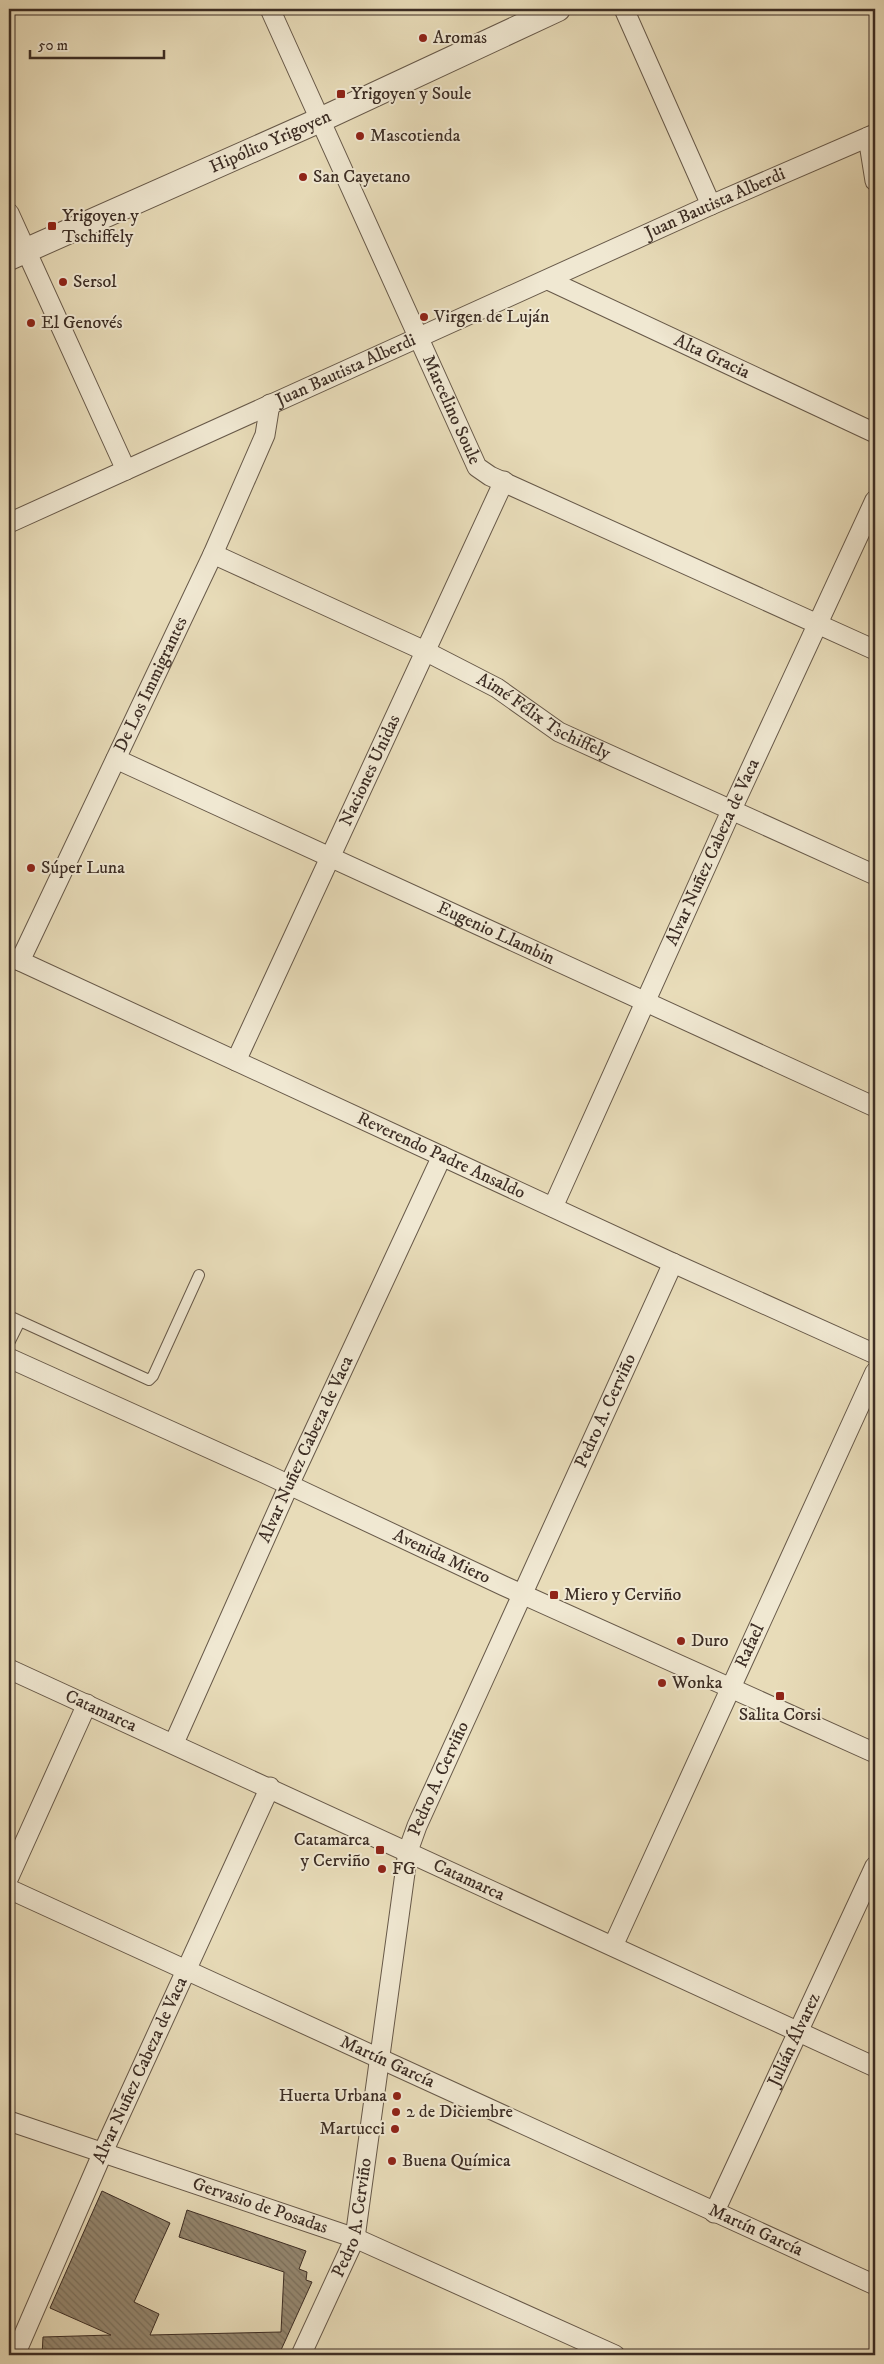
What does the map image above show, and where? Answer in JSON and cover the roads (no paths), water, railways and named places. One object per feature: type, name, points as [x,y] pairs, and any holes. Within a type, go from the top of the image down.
[{"type":"street","name":"Marcelino Soule","points":[[270,9],[420,337],[477,467],[490,476],[875,650]]},
{"type":"street","name":"Hipólito Yrigoyen","points":[[17,255],[320,120],[558,9]]},
{"type":"street","points":[[624,9],[711,204]]},
{"type":"street","points":[[872,135],[875,181]]},
{"type":"street","name":"Juan Bautista Alberdi","points":[[9,523],[548,280],[711,204],[872,135]]},
{"type":"street","points":[[9,213],[17,255],[126,470]]},
{"type":"street","name":"Alta Gracia","points":[[548,280],[875,434]]},
{"type":"street","name":"De Los Immigrantes","points":[[14,958],[116,759],[212,554],[265,435],[270,404]]},
{"type":"street","name":"Naciones Unidas","points":[[236,1061],[329,856],[504,481]]},
{"type":"street","name":"Alvar Nuñez Cabeza de Vaca","points":[[553,1207],[732,809],[875,500]]},
{"type":"street","name":"Aimé Félix Tschiffely","points":[[212,554],[425,651],[497,688],[559,732],[875,875]]},
{"type":"street","name":"Eugenio Llambin","points":[[116,759],[875,1107]]},
{"type":"street","name":"Reverendo Padre Ansaldo","points":[[14,958],[875,1354]]},
{"type":"street","name":"Alvar Nuñez Cabeza de Vaca","points":[[174,1743],[289,1485],[442,1156]]},
{"type":"street","name":"Pedro A. Cerviño","points":[[301,2355],[355,2238],[408,1851],[417,1826],[674,1263]]},
{"type":"street","name":"Avenida Miero","points":[[9,1358],[289,1485],[523,1595],[875,1753]]},
{"type":"street","name":"Rafael","points":[[613,1946],[875,1372]]},
{"type":"street","name":"Catamarca","points":[[9,1669],[174,1743],[875,2067]]},
{"type":"street","points":[[9,1877],[87,1704]]},
{"type":"street","name":"Alvar Nuñez Cabeza de Vaca","points":[[14,2355],[103,2152],[270,1788]]},
{"type":"street","name":"Julián Álvarez","points":[[714,2213],[875,1866]]},
{"type":"street","name":"Martín García","points":[[9,1889],[875,2285]]},
{"type":"street","name":"Gervasio de Posadas","points":[[9,2121],[355,2238],[615,2355]]},
{"type":"lane","points":[[9,1316],[149,1380],[153,1376],[199,1275]]},
{"type":"lane","points":[[9,1343],[20,1321]]},
{"type":"place","name":"Aromas","points":[[423,38]]},
{"type":"place","name":"Yrigoyen y Soule","points":[[341,94]]},
{"type":"place","name":"Mascotienda","points":[[360,136]]},
{"type":"place","name":"San Cayetano","points":[[303,177]]},
{"type":"place","name":"Yrigoyen y Tschiffely","points":[[52,226]]},
{"type":"place","name":"Sersol","points":[[63,282]]},
{"type":"place","name":"Virgen de Luján","points":[[424,317]]},
{"type":"place","name":"El Genovés","points":[[31,323]]},
{"type":"place","name":"Súper Luna","points":[[31,868]]},
{"type":"place","name":"Miero y Cerviño","points":[[554,1595]]},
{"type":"place","name":"Duro","points":[[681,1641]]},
{"type":"place","name":"Wonka","points":[[662,1683]]},
{"type":"place","name":"Salita Corsi","points":[[780,1696]]},
{"type":"place","name":"Catamarca y Cerviño","points":[[380,1850]]},
{"type":"place","name":"FG","points":[[382,1869]]},
{"type":"place","name":"Huerta Urbana","points":[[397,2096]]},
{"type":"place","name":"2 de Diciembre","points":[[396,2112]]},
{"type":"place","name":"Martucci","points":[[395,2129]]},
{"type":"place","name":"Buena Química","points":[[392,2161]]}]
